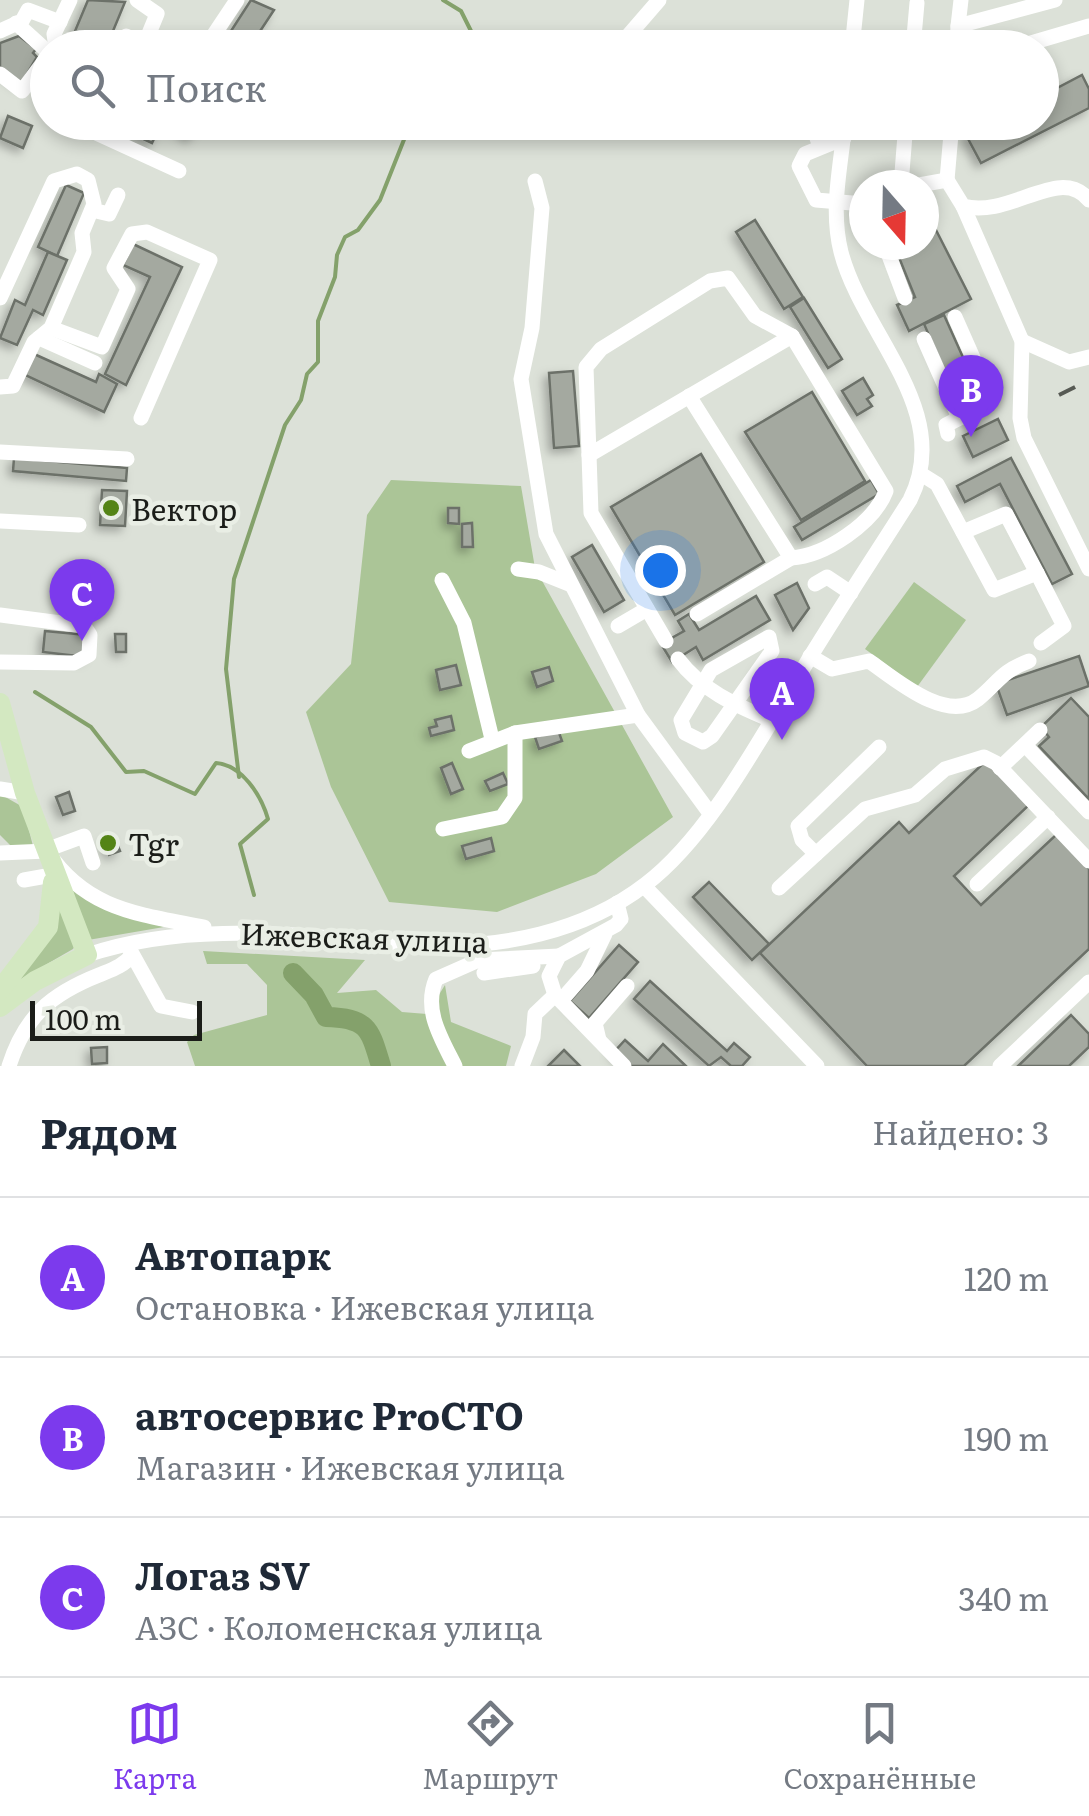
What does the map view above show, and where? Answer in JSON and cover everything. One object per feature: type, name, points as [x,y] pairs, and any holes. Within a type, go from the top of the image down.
[{"type":"main road","points":[[0,703],[25,792],[87,955]]},
{"type":"main road","points":[[0,990],[48,927],[54,899],[46,850]]},
{"type":"main road","name":"Ижевская улица","points":[[0,1007],[35,982],[87,955]]},
{"type":"street","points":[[57,30],[70,0]]},
{"type":"street","points":[[137,0],[157,14],[150,30]]},
{"type":"street","points":[[217,30],[236,0]]},
{"type":"street","points":[[633,30],[659,0]]},
{"type":"street","points":[[854,30],[857,0]]},
{"type":"street","points":[[958,30],[960,0]]},
{"type":"street","points":[[958,26],[1055,0]]},
{"type":"street","points":[[915,30],[918,2]]},
{"type":"street","points":[[30,42],[8,27],[30,9],[60,22]]},
{"type":"street","points":[[1059,35],[1089,26]]},
{"type":"street","points":[[0,74],[22,91],[30,80]]},
{"type":"street","points":[[111,140],[179,171]]},
{"type":"street","points":[[830,140],[798,162],[812,198],[849,203]]},
{"type":"street","name":"Ижевская улица","points":[[87,955],[227,932],[480,945],[535,936],[617,903],[644,886],[677,856],[771,720],[910,500],[921,474],[925,446],[916,409],[842,256],[836,202],[843,140]]},
{"type":"street","points":[[901,170],[904,140]]},
{"type":"street","points":[[952,140],[948,180],[1022,341],[1020,418],[1024,438],[1089,569]]},
{"type":"street","points":[[0,298],[54,181],[78,174],[88,180],[94,191],[92,210],[82,232],[84,252],[17,381],[8,388],[0,387]]},
{"type":"street","points":[[939,182],[948,180]]},
{"type":"street","points":[[535,181],[542,208],[532,328],[521,380],[546,534],[568,584],[638,715],[709,812]]},
{"type":"street","points":[[963,206],[983,212],[1015,204],[1058,184],[1080,189],[1089,200]]},
{"type":"street","points":[[92,210],[108,214],[118,195]]},
{"type":"street","points":[[45,333],[102,346],[128,286],[114,268],[126,240],[140,232],[210,260],[141,418]]},
{"type":"street","points":[[84,252],[95,250],[117,260]]},
{"type":"street","points":[[891,260],[905,298]]},
{"type":"street","points":[[666,641],[590,513],[586,367],[590,358],[710,280],[728,278],[755,316],[792,336],[886,491],[874,516],[806,557],[791,558],[697,614]]},
{"type":"street","points":[[925,446],[948,434],[985,405],[990,396],[955,317]]},
{"type":"street","points":[[45,333],[95,363]]},
{"type":"street","points":[[589,455],[792,336]]},
{"type":"street","points":[[924,340],[964,421]]},
{"type":"street","points":[[1022,341],[1070,362],[1089,357]]},
{"type":"street","points":[[689,396],[791,558]]},
{"type":"street","points":[[0,452],[126,459]]},
{"type":"street","points":[[921,474],[938,484],[994,590],[1037,573]]},
{"type":"street","points":[[962,532],[1006,514],[1064,626],[1041,642]]},
{"type":"street","points":[[0,521],[79,525]]},
{"type":"street","points":[[518,569],[539,572],[568,584]]},
{"type":"street","points":[[815,584],[827,577],[851,593]]},
{"type":"street","points":[[442,580],[464,623],[492,740]]},
{"type":"street","points":[[618,626],[647,609]]},
{"type":"street","points":[[0,616],[84,626],[90,635],[88,655],[74,663],[0,662]]},
{"type":"street","points":[[769,637],[772,651],[708,740],[685,734],[681,720],[702,684],[718,664],[769,637]]},
{"type":"street","points":[[810,656],[832,669],[869,662],[920,696],[958,706],[973,703],[998,675],[1029,661]]},
{"type":"street","points":[[678,659],[702,684],[771,720]]},
{"type":"street","points":[[468,750],[515,732],[638,715]]},
{"type":"street","points":[[1000,768],[1040,730]]},
{"type":"street","points":[[443,829],[502,817],[515,798],[515,732]]},
{"type":"street","points":[[1024,745],[1089,812]]},
{"type":"street","points":[[816,854],[802,840],[798,826],[879,747]]},
{"type":"street","points":[[780,888],[866,809],[915,795],[952,766],[984,757],[1000,768],[1089,861]]},
{"type":"street","points":[[0,789],[25,792]]},
{"type":"street","points":[[977,884],[1048,817]]},
{"type":"street","points":[[77,818],[94,863]]},
{"type":"street","points":[[0,853],[46,850],[84,836]]},
{"type":"street","points":[[46,850],[64,878],[104,903],[227,932]]},
{"type":"street","points":[[24,880],[52,875]]},
{"type":"street","points":[[644,886],[816,1066]]},
{"type":"street","points":[[522,1066],[533,1037],[535,1014],[587,971],[606,934],[621,918],[617,903]]},
{"type":"street","points":[[484,973],[556,960],[606,934]]},
{"type":"street","points":[[130,949],[160,1006],[192,1012]]},
{"type":"street","points":[[10,1066],[35,1011],[79,983],[126,963],[130,949]]},
{"type":"street","points":[[455,1066],[438,1032],[428,997],[436,980],[479,960],[556,960]]},
{"type":"street","points":[[556,960],[549,976],[560,995],[624,1066]]},
{"type":"street","points":[[1000,1066],[1089,982]]},
{"type":"street","points":[[600,1043],[595,1023],[627,986]]},
{"type":"green space","points":[[391,480],[521,486],[535,568],[673,817],[596,874],[497,912],[389,902],[331,787],[306,712],[351,664],[367,515]]},
{"type":"green space","points":[[914,582],[966,620],[917,687],[865,649]]},
{"type":"green space","points":[[0,794],[23,807],[33,846],[12,847],[0,835]]},
{"type":"green space","points":[[72,888],[98,906],[164,927],[88,940]]},
{"type":"green space","points":[[61,904],[76,944],[14,983]]},
{"type":"green space","points":[[203,951],[365,960],[337,993],[376,990],[402,1012],[427,1014],[445,985],[451,1022],[511,1046],[506,1066],[195,1066],[187,1042],[194,1035],[267,1015],[267,985],[247,964],[207,964]]},
{"type":"building","points":[[88,0],[125,2],[113,30],[75,30]]},
{"type":"building","points":[[251,0],[274,10],[261,30],[232,30]]},
{"type":"building","points":[[19,36],[30,44],[30,69],[21,84],[0,68],[0,43]]},
{"type":"building","points":[[1082,75],[1089,89],[1089,108],[1059,123],[1059,87]]},
{"type":"building","points":[[8,116],[30,125],[23,148],[0,138]]},
{"type":"building","points":[[969,140],[1026,140],[981,163]]},
{"type":"building","points":[[66,185],[84,193],[57,256],[38,247]]},
{"type":"building","points":[[755,220],[803,297],[784,309],[736,232]]},
{"type":"building","points":[[939,236],[971,299],[909,331],[897,305],[915,297],[900,260],[939,260]]},
{"type":"building","points":[[133,244],[182,267],[126,385],[105,374],[150,277],[123,265]]},
{"type":"building","points":[[48,252],[67,260],[43,315],[33,310],[17,345],[0,338],[15,300],[25,305]]},
{"type":"building","points":[[804,298],[842,359],[828,368],[790,307]]},
{"type":"building","points":[[944,315],[983,402],[962,411],[924,324]]},
{"type":"building","points":[[34,354],[96,382],[99,374],[117,384],[104,412],[25,375]]},
{"type":"building","points":[[573,371],[579,446],[554,448],[549,373]]},
{"type":"building","points":[[863,378],[873,395],[867,399],[872,406],[857,415],[842,391]]},
{"type":"building","points":[[812,392],[865,481],[801,520],[745,432]]},
{"type":"building","points":[[998,419],[1008,440],[973,457],[963,436]]},
{"type":"building","points":[[701,454],[764,562],[675,615],[611,507]]},
{"type":"building","points":[[14,458],[127,468],[126,481],[13,471]]},
{"type":"building","points":[[1011,458],[1072,574],[1052,584],[1000,484],[965,502],[957,486]]},
{"type":"building","points":[[871,480],[879,494],[802,540],[794,527]]},
{"type":"building","points":[[102,490],[127,491],[125,526],[100,525]]},
{"type":"building","points":[[448,508],[459,508],[459,524],[448,523]]},
{"type":"building","points":[[472,523],[473,547],[462,547],[462,524]]},
{"type":"building","points":[[592,545],[624,600],[604,612],[572,557]]},
{"type":"building","points":[[797,583],[809,608],[793,630],[775,595]]},
{"type":"building","points":[[756,596],[770,620],[703,660],[696,647],[672,662],[661,644],[684,631],[678,621],[689,614],[699,630]]},
{"type":"building","points":[[45,631],[87,635],[86,657],[43,652]]},
{"type":"building","points":[[115,634],[126,634],[126,652],[116,652]]},
{"type":"building","points":[[1079,656],[1089,686],[1007,715],[996,684]]},
{"type":"building","points":[[456,665],[461,685],[440,690],[436,670]]},
{"type":"building","points":[[549,667],[553,681],[537,687],[532,672]]},
{"type":"building","points":[[1071,698],[1089,717],[1089,799],[1039,746],[1049,737],[1041,727]]},
{"type":"building","points":[[451,716],[454,730],[431,736],[429,728],[437,726],[435,720]]},
{"type":"building","points":[[558,730],[562,741],[539,749],[535,737]]},
{"type":"building","points":[[988,759],[1030,804],[954,876],[981,905],[1057,834],[1089,869],[1089,949],[964,1066],[867,1066],[760,953],[899,822],[909,833]]},
{"type":"building","points":[[452,763],[463,789],[451,794],[441,768]]},
{"type":"building","points":[[503,773],[508,784],[490,791],[485,781]]},
{"type":"building","points":[[69,792],[75,811],[63,815],[56,797]]},
{"type":"building","points":[[114,836],[120,851],[109,855],[104,841]]},
{"type":"building","points":[[491,838],[494,851],[466,859],[462,846]]},
{"type":"building","points":[[709,882],[769,944],[752,960],[693,897]]},
{"type":"building","points":[[619,945],[638,962],[589,1018],[570,1001]]},
{"type":"building","points":[[650,981],[727,1051],[734,1043],[750,1057],[742,1066],[731,1066],[721,1057],[709,1066],[634,999]]},
{"type":"building","points":[[1071,1015],[1089,1034],[1089,1047],[1069,1066],[1018,1066]]},
{"type":"building","points":[[625,1040],[648,1061],[663,1044],[686,1066],[629,1066],[614,1052]]},
{"type":"building","points":[[107,1047],[107,1063],[92,1064],[91,1048]]},
{"type":"building","points":[[564,1050],[580,1066],[548,1066]]},
{"type":"waterway","points":[[443,0],[461,11],[470,30]]},
{"type":"waterway","points":[[239,777],[226,669],[234,579],[285,425],[301,400],[307,374],[318,362],[318,321],[335,277],[337,255],[345,237],[358,230],[380,200],[404,140]]},
{"type":"waterway","points":[[35,692],[91,727],[126,772],[144,771],[195,794],[216,763],[242,775],[261,800],[268,819],[240,844],[254,895]]},
{"type":"waterway","points":[[293,973],[314,995],[326,1017],[351,1020],[366,1028],[381,1066]]},
{"type":"railway","points":[[1059,395],[1089,380]]},
{"type":"place","name":"автосервис ProСТО","points":[[971,437]]},
{"type":"place","name":"Вектор","points":[[111,508]]},
{"type":"place","name":"Логаз SV","points":[[82,641]]},
{"type":"place","name":"Автопарк","points":[[782,740]]},
{"type":"place","name":"Tgr","points":[[108,843]]}]
